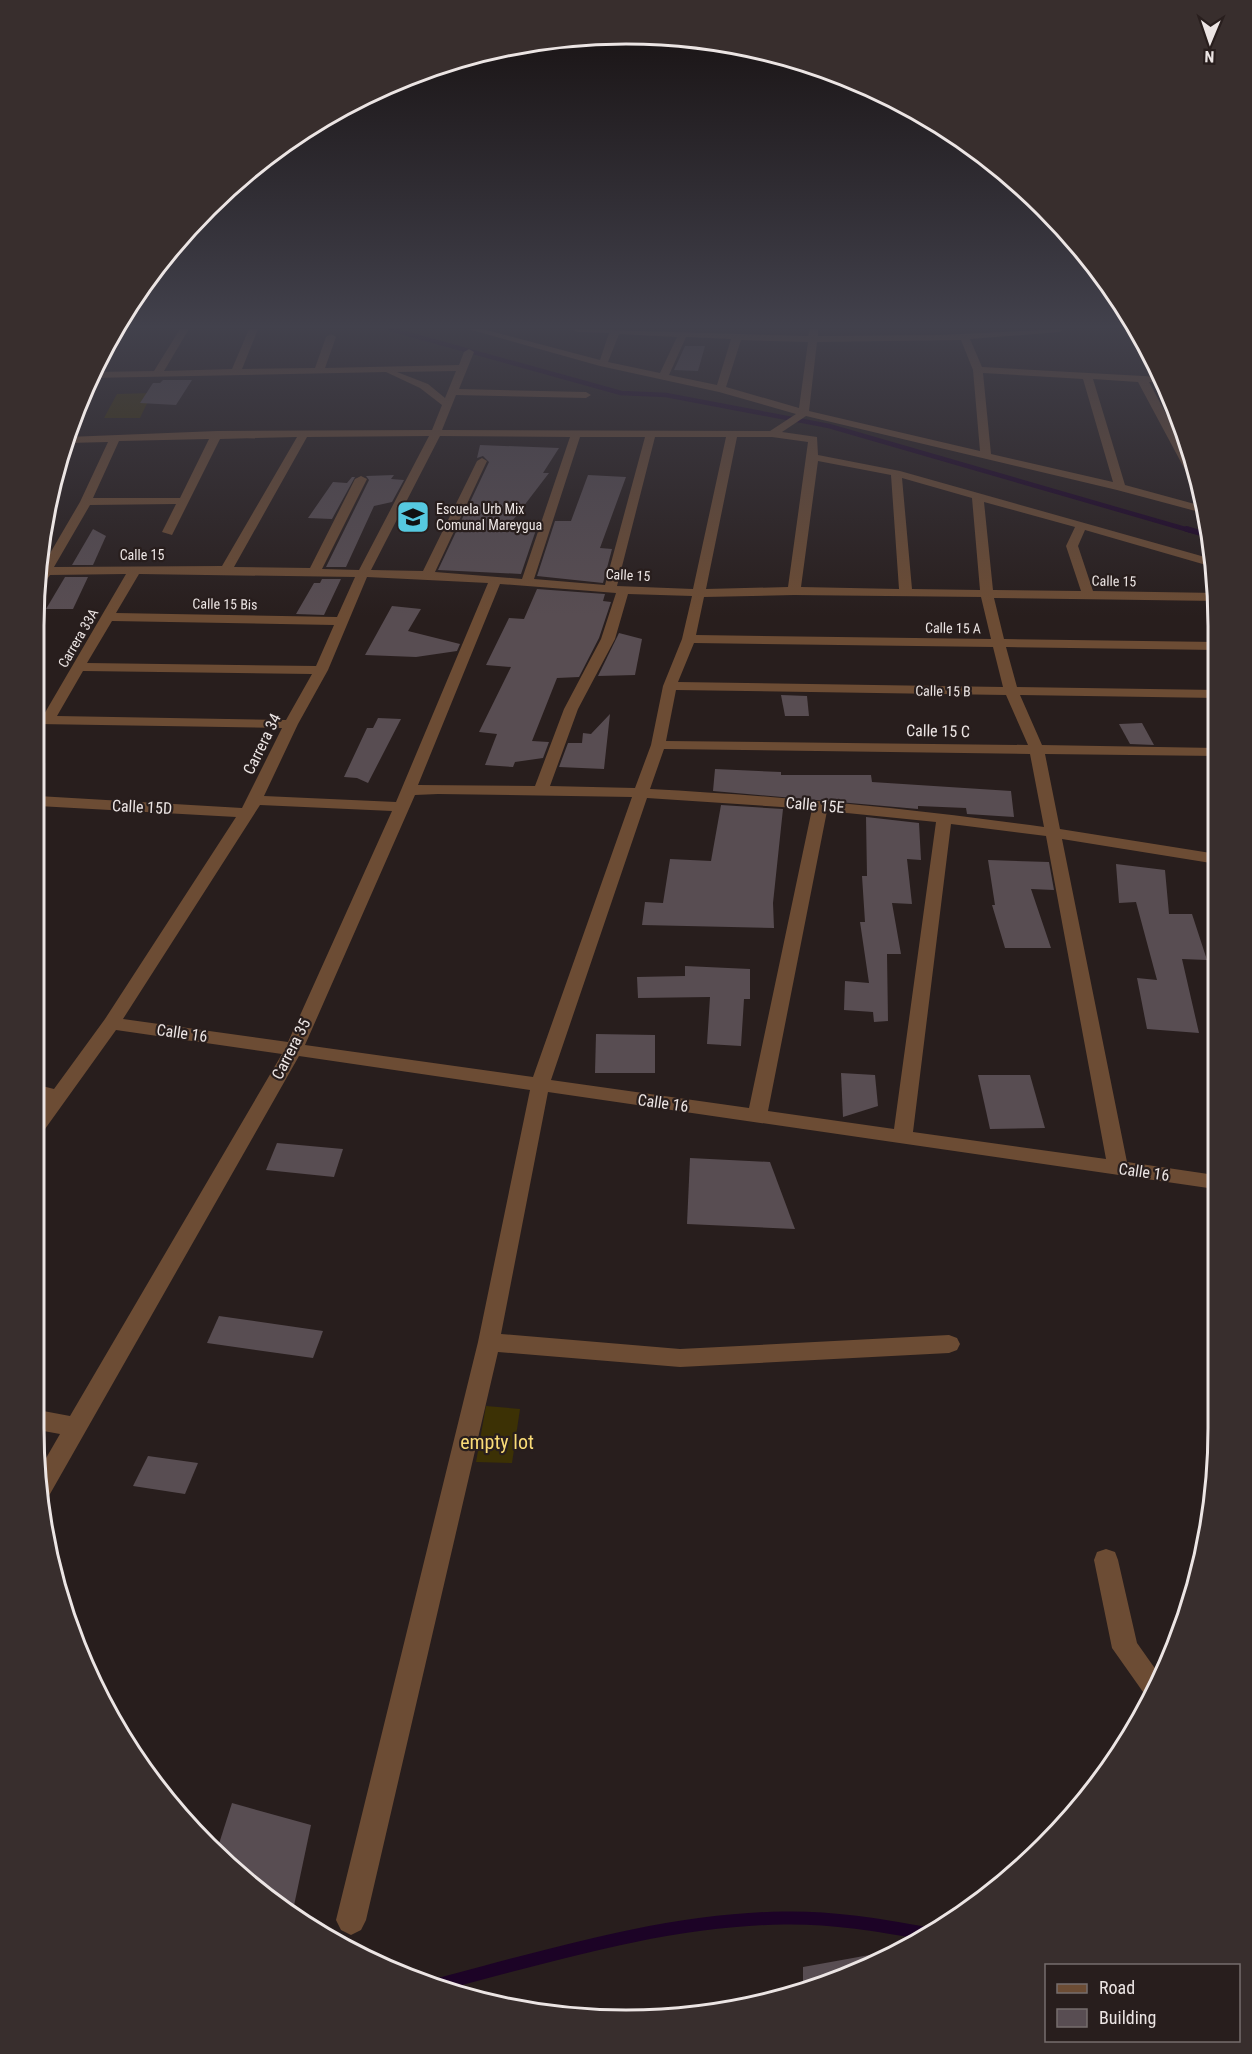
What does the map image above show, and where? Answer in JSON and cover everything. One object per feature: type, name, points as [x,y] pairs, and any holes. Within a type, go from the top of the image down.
[{"type":"street","name":"Carrera 34","points":[[44,1115],[111,1023],[251,806],[291,724],[321,670],[363,573],[439,425]]},
{"type":"street","points":[[772,434],[788,425]]},
{"type":"street","points":[[846,425],[1119,487],[1196,508]]},
{"type":"street","points":[[983,425],[986,456]]},
{"type":"street","points":[[1101,425],[1119,487]]},
{"type":"street","points":[[1167,425],[1183,454]]},
{"type":"street","points":[[74,440],[217,434],[436,433],[772,434],[813,438],[813,457],[794,591]]},
{"type":"street","points":[[527,583],[576,433]]},
{"type":"street","points":[[541,790],[571,710],[608,639],[616,590],[651,433]]},
{"type":"street","points":[[168,532],[217,434]]},
{"type":"street","points":[[226,570],[304,434]]},
{"type":"street","points":[[351,1920],[489,1342],[540,1085],[657,745],[670,686],[689,639],[732,434]]},
{"type":"street","points":[[47,565],[86,502],[115,438]]},
{"type":"street","points":[[813,457],[896,474],[1205,560]]},
{"type":"street","points":[[428,575],[482,460]]},
{"type":"street","points":[[896,474],[906,594]]},
{"type":"street","points":[[315,572],[361,479]]},
{"type":"street","points":[[978,497],[987,595],[1012,693],[1037,750],[1119,1168]]},
{"type":"street","points":[[86,502],[182,501]]},
{"type":"street","points":[[1081,526],[1072,546],[1088,596]]},
{"type":"street","name":"Carrera 33A","points":[[44,718],[79,667],[135,570]]},
{"type":"street","name":"Calle 15","points":[[46,571],[226,570],[428,575],[616,590],[699,593],[794,591],[1207,597]]},
{"type":"street","name":"Carrera 35","points":[[46,1479],[294,1049],[409,790],[495,580]]},
{"type":"street","name":"Calle 15 Bis","points":[[108,617],[342,621]]},
{"type":"street","name":"Calle 15 A","points":[[689,639],[1208,646]]},
{"type":"street","points":[[79,667],[321,670]]},
{"type":"street","name":"Calle 15 B","points":[[670,686],[1012,693],[1208,694]]},
{"type":"street","points":[[44,721],[291,724]]},
{"type":"street","name":"Calle 15 C","points":[[657,745],[1208,752]]},
{"type":"street","name":"Calle 15E","points":[[409,790],[640,793],[820,804],[1054,832],[1208,861]]},
{"type":"street","name":"Calle 15D","points":[[44,801],[401,807]]},
{"type":"street","points":[[757,1116],[820,804]]},
{"type":"street","points":[[903,1137],[944,818]]},
{"type":"street","name":"Calle 16","points":[[111,1023],[1208,1181]]},
{"type":"street","points":[[44,1093],[57,1096]]},
{"type":"street","points":[[489,1342],[680,1358],[949,1344]]},
{"type":"street","points":[[44,1421],[74,1427]]},
{"type":"street","points":[[1106,1560],[1125,1648],[1150,1683]]},
{"type":"green space","name":"empty lot","points":[[486,1406],[520,1409],[512,1463],[476,1462]]},
{"type":"building","points":[[480,445],[559,448],[543,473],[549,473],[513,520],[539,521],[521,574],[438,570],[489,462],[483,456],[477,458]]},
{"type":"building","points":[[394,475],[391,479],[404,480],[392,502],[374,506],[346,567],[326,567],[369,480],[366,476]]},
{"type":"building","points":[[588,475],[626,477],[600,548],[612,549],[603,583],[537,576],[555,521],[571,521]]},
{"type":"building","points":[[355,477],[332,519],[308,518],[333,482],[347,483]]},
{"type":"building","points":[[93,529],[106,536],[93,565],[72,565]]},
{"type":"building","points":[[65,577],[88,577],[73,609],[46,609]]},
{"type":"building","points":[[322,579],[341,579],[324,615],[296,614],[314,583],[320,583]]},
{"type":"building","points":[[537,589],[605,594],[603,601],[611,602],[599,638],[579,677],[557,678],[532,741],[549,742],[543,758],[515,762],[513,767],[485,765],[497,734],[479,732],[511,667],[486,665],[509,618],[524,619]]},
{"type":"building","points":[[392,606],[421,609],[408,631],[460,644],[457,651],[416,657],[365,655]]},
{"type":"building","points":[[619,633],[642,639],[635,675],[598,676]]},
{"type":"building","points":[[781,695],[807,696],[809,716],[785,716]]},
{"type":"building","points":[[610,714],[604,769],[559,767],[568,743],[582,743],[583,733],[591,734]]},
{"type":"building","points":[[378,718],[401,719],[368,783],[357,778],[344,777],[367,728],[373,728]]},
{"type":"building","points":[[1142,723],[1154,745],[1130,744],[1119,724]]},
{"type":"building","points":[[715,769],[781,772],[781,775],[871,775],[872,782],[1011,791],[1014,817],[967,814],[966,808],[918,806],[918,809],[713,791]]},
{"type":"building","points":[[721,805],[783,809],[773,903],[774,928],[642,925],[645,902],[663,903],[670,859],[711,861]]},
{"type":"building","points":[[866,817],[919,823],[921,860],[907,859],[912,904],[892,903],[901,954],[887,954],[888,1021],[874,1022],[873,1012],[844,1010],[845,981],[869,983],[860,922],[865,922],[862,876],[867,876]]},
{"type":"building","points":[[988,860],[1049,862],[1054,890],[1031,889],[1051,948],[1005,948],[992,905],[995,905]]},
{"type":"building","points":[[1116,864],[1165,870],[1169,914],[1192,914],[1207,960],[1182,959],[1199,1033],[1147,1029],[1137,978],[1157,980],[1136,902],[1119,903]]},
{"type":"building","points":[[685,966],[750,969],[750,999],[744,999],[741,1046],[707,1044],[710,997],[638,998],[637,977],[685,976]]},
{"type":"building","points":[[596,1034],[655,1035],[655,1073],[595,1073]]},
{"type":"building","points":[[841,1073],[875,1075],[878,1106],[843,1117]]},
{"type":"building","points":[[978,1075],[1030,1075],[1045,1128],[990,1129]]},
{"type":"building","points":[[277,1143],[343,1149],[334,1177],[266,1170]]},
{"type":"building","points":[[690,1158],[770,1162],[795,1229],[687,1224]]},
{"type":"building","points":[[219,1316],[323,1331],[313,1358],[207,1343]]},
{"type":"building","points":[[148,1456],[198,1463],[185,1494],[133,1486]]},
{"type":"building","points":[[232,1803],[311,1825],[294,1906],[271,1890],[219,1844]]},
{"type":"building","points":[[875,1954],[803,1983],[803,1967]]},
{"type":"waterway","points":[[823,425],[1192,531]]},
{"type":"waterway","points":[[1187,529],[1201,533]]},
{"type":"waterway","points":[[447,1982],[604,1942],[693,1925],[738,1920],[783,1918],[838,1920],[917,1932]]},
{"type":"place","name":"Escuela Urb Mix Comunal Mareygua","points":[[413,517]]}]
